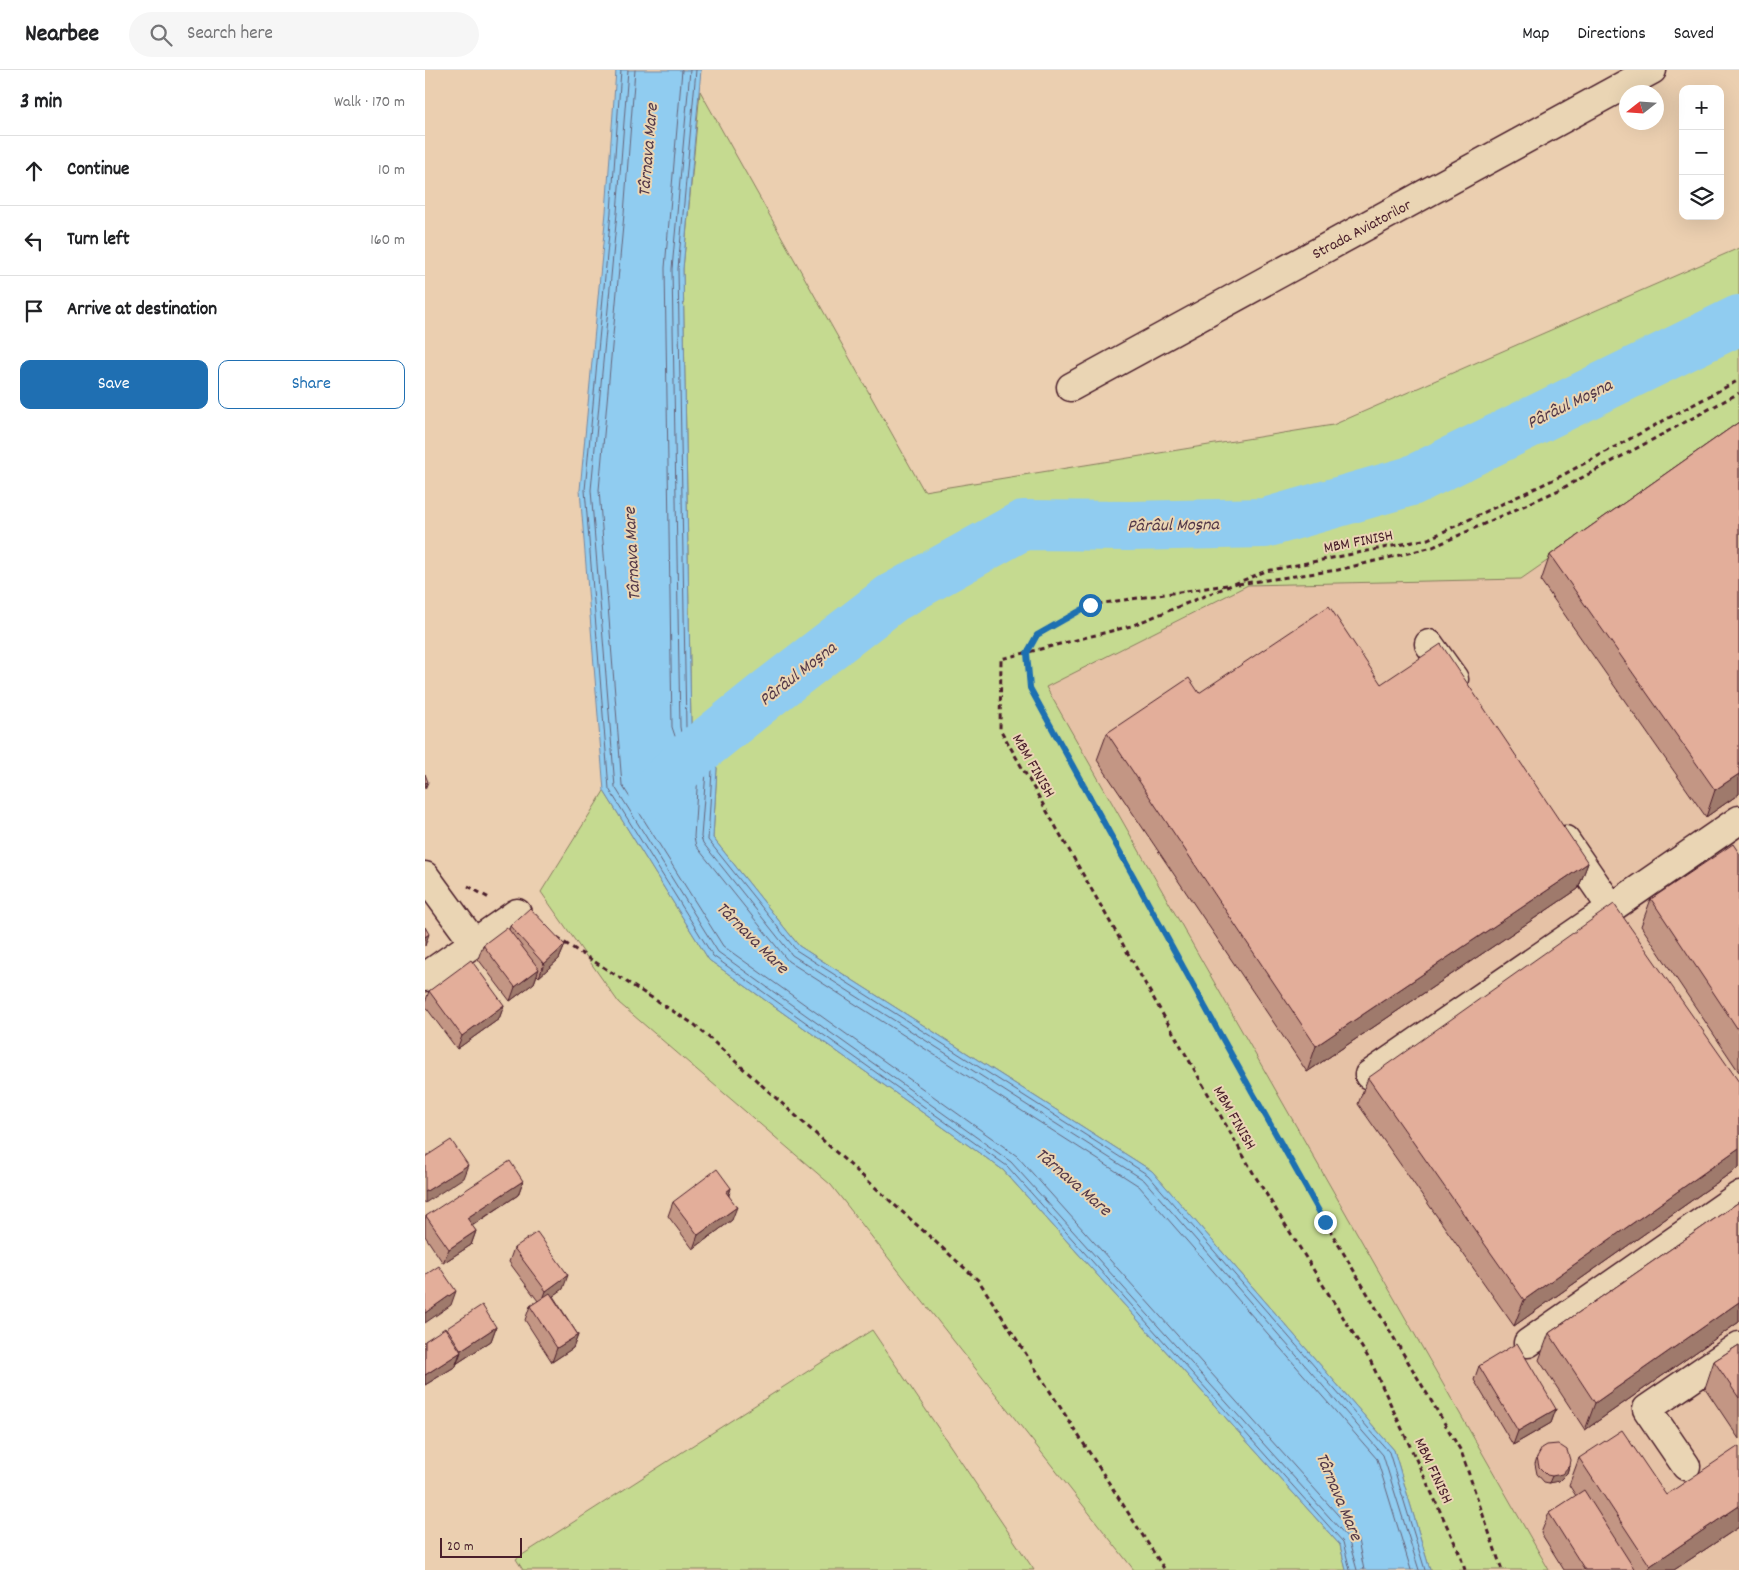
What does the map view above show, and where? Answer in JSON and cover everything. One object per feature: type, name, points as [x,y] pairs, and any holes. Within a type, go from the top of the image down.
[{"type":"street","name":"Strada Aviatorilor","points":[[1071,387],[1652,70]]},
{"type":"street","points":[[1429,644],[1469,701]]},
{"type":"street","points":[[1548,816],[1611,907]]},
{"type":"street","points":[[1369,1075],[1611,907],[1731,835]]},
{"type":"street","points":[[425,876],[473,943]]},
{"type":"street","points":[[425,977],[517,913]]},
{"type":"street","points":[[1528,1343],[1739,1196]]},
{"type":"street","points":[[1686,1466],[1647,1409],[1739,1346]]},
{"type":"path","name":"MBM FINISH","points":[[1465,1570],[1459,1552],[1371,1362],[1255,1176],[999,729],[1001,659],[1131,626],[1266,571],[1428,539],[1561,476],[1739,380]]},
{"type":"path","points":[[1502,1570],[1461,1451],[1320,1213],[1030,688],[1027,653],[1037,635],[1090,605],[1338,570],[1433,547],[1561,489],[1739,392]]},
{"type":"path","points":[[465,884],[517,913],[695,1025],[979,1281],[1165,1570]]},
{"type":"shaded area","points":[[1739,428],[1739,1570],[1549,1570],[1046,687],[1248,585],[1521,578]]},
{"type":"green space","points":[[700,91],[924,491],[1333,425],[1739,248],[1739,428],[1521,579],[1248,585],[1046,687],[1549,1570],[1430,1570],[1394,1450],[1152,1171],[799,946],[713,838],[717,768],[691,727],[683,269]]},
{"type":"green space","points":[[604,791],[709,960],[1003,1170],[1340,1545],[1346,1570],[1134,1570],[831,1185],[619,1003],[541,892]]},
{"type":"green space","points":[[872,1330],[1034,1570],[523,1570],[516,1559]]},
{"type":"water","name":"Târnava Mare","points":[[616,70],[701,70],[683,269],[691,727],[717,768],[713,838],[799,946],[1152,1171],[1394,1450],[1430,1570],[1346,1570],[1340,1545],[1003,1170],[709,960],[604,791],[580,490],[606,212]]},
{"type":"building","points":[[1739,422],[1739,774],[1715,790],[1550,555]]},
{"type":"building","points":[[1329,606],[1381,684],[1441,644],[1588,863],[1316,1046],[1107,733],[1189,678],[1199,693]]},
{"type":"building","points":[[1733,844],[1739,853],[1739,1031],[1651,899]]},
{"type":"building","points":[[1614,904],[1739,1082],[1739,1148],[1524,1300],[1368,1078]]},
{"type":"building","points":[[530,908],[565,945],[544,964],[510,926]]},
{"type":"building","points":[[425,927],[429,934],[425,937]]},
{"type":"building","points":[[507,927],[539,969],[515,987],[483,945]]},
{"type":"building","points":[[471,960],[504,1005],[462,1036],[429,991]]},
{"type":"building","points":[[451,1140],[468,1165],[425,1192],[425,1157]]},
{"type":"building","points":[[510,1161],[523,1181],[467,1218],[476,1231],[449,1249],[426,1216]]},
{"type":"building","points":[[717,1169],[731,1188],[726,1192],[737,1207],[698,1235],[673,1202]]},
{"type":"building","points":[[1739,1202],[1739,1302],[1595,1403],[1549,1333]]},
{"type":"building","points":[[537,1232],[568,1275],[546,1291],[514,1248]]},
{"type":"building","points":[[439,1266],[456,1291],[425,1313],[425,1275]]},
{"type":"building","points":[[550,1293],[578,1335],[557,1348],[530,1306]]},
{"type":"building","points":[[482,1305],[496,1327],[461,1350],[447,1328]]},
{"type":"building","points":[[445,1328],[461,1352],[425,1375],[425,1341]]},
{"type":"building","points":[[1517,1343],[1556,1409],[1518,1431],[1479,1366]]},
{"type":"building","points":[[1739,1345],[1739,1398],[1714,1361]]},
{"type":"building","points":[[1622,1430],[1666,1495],[1739,1446],[1739,1506],[1650,1566],[1579,1458]]},
{"type":"building","points":[[1558,1444],[1567,1450],[1570,1460],[1569,1466],[1562,1474],[1547,1475],[1539,1467],[1537,1457],[1542,1448],[1547,1445]]},
{"type":"building","points":[[1584,1490],[1635,1570],[1585,1570],[1549,1513]]},
{"type":"waterway","name":"Pârâul Moșna","points":[[654,793],[694,753],[892,598],[1023,525],[1130,526],[1265,523],[1411,481],[1739,320]]},
{"type":"route","points":[[1090,605],[1037,635],[1027,653],[1030,688],[1325,1222]]}]
